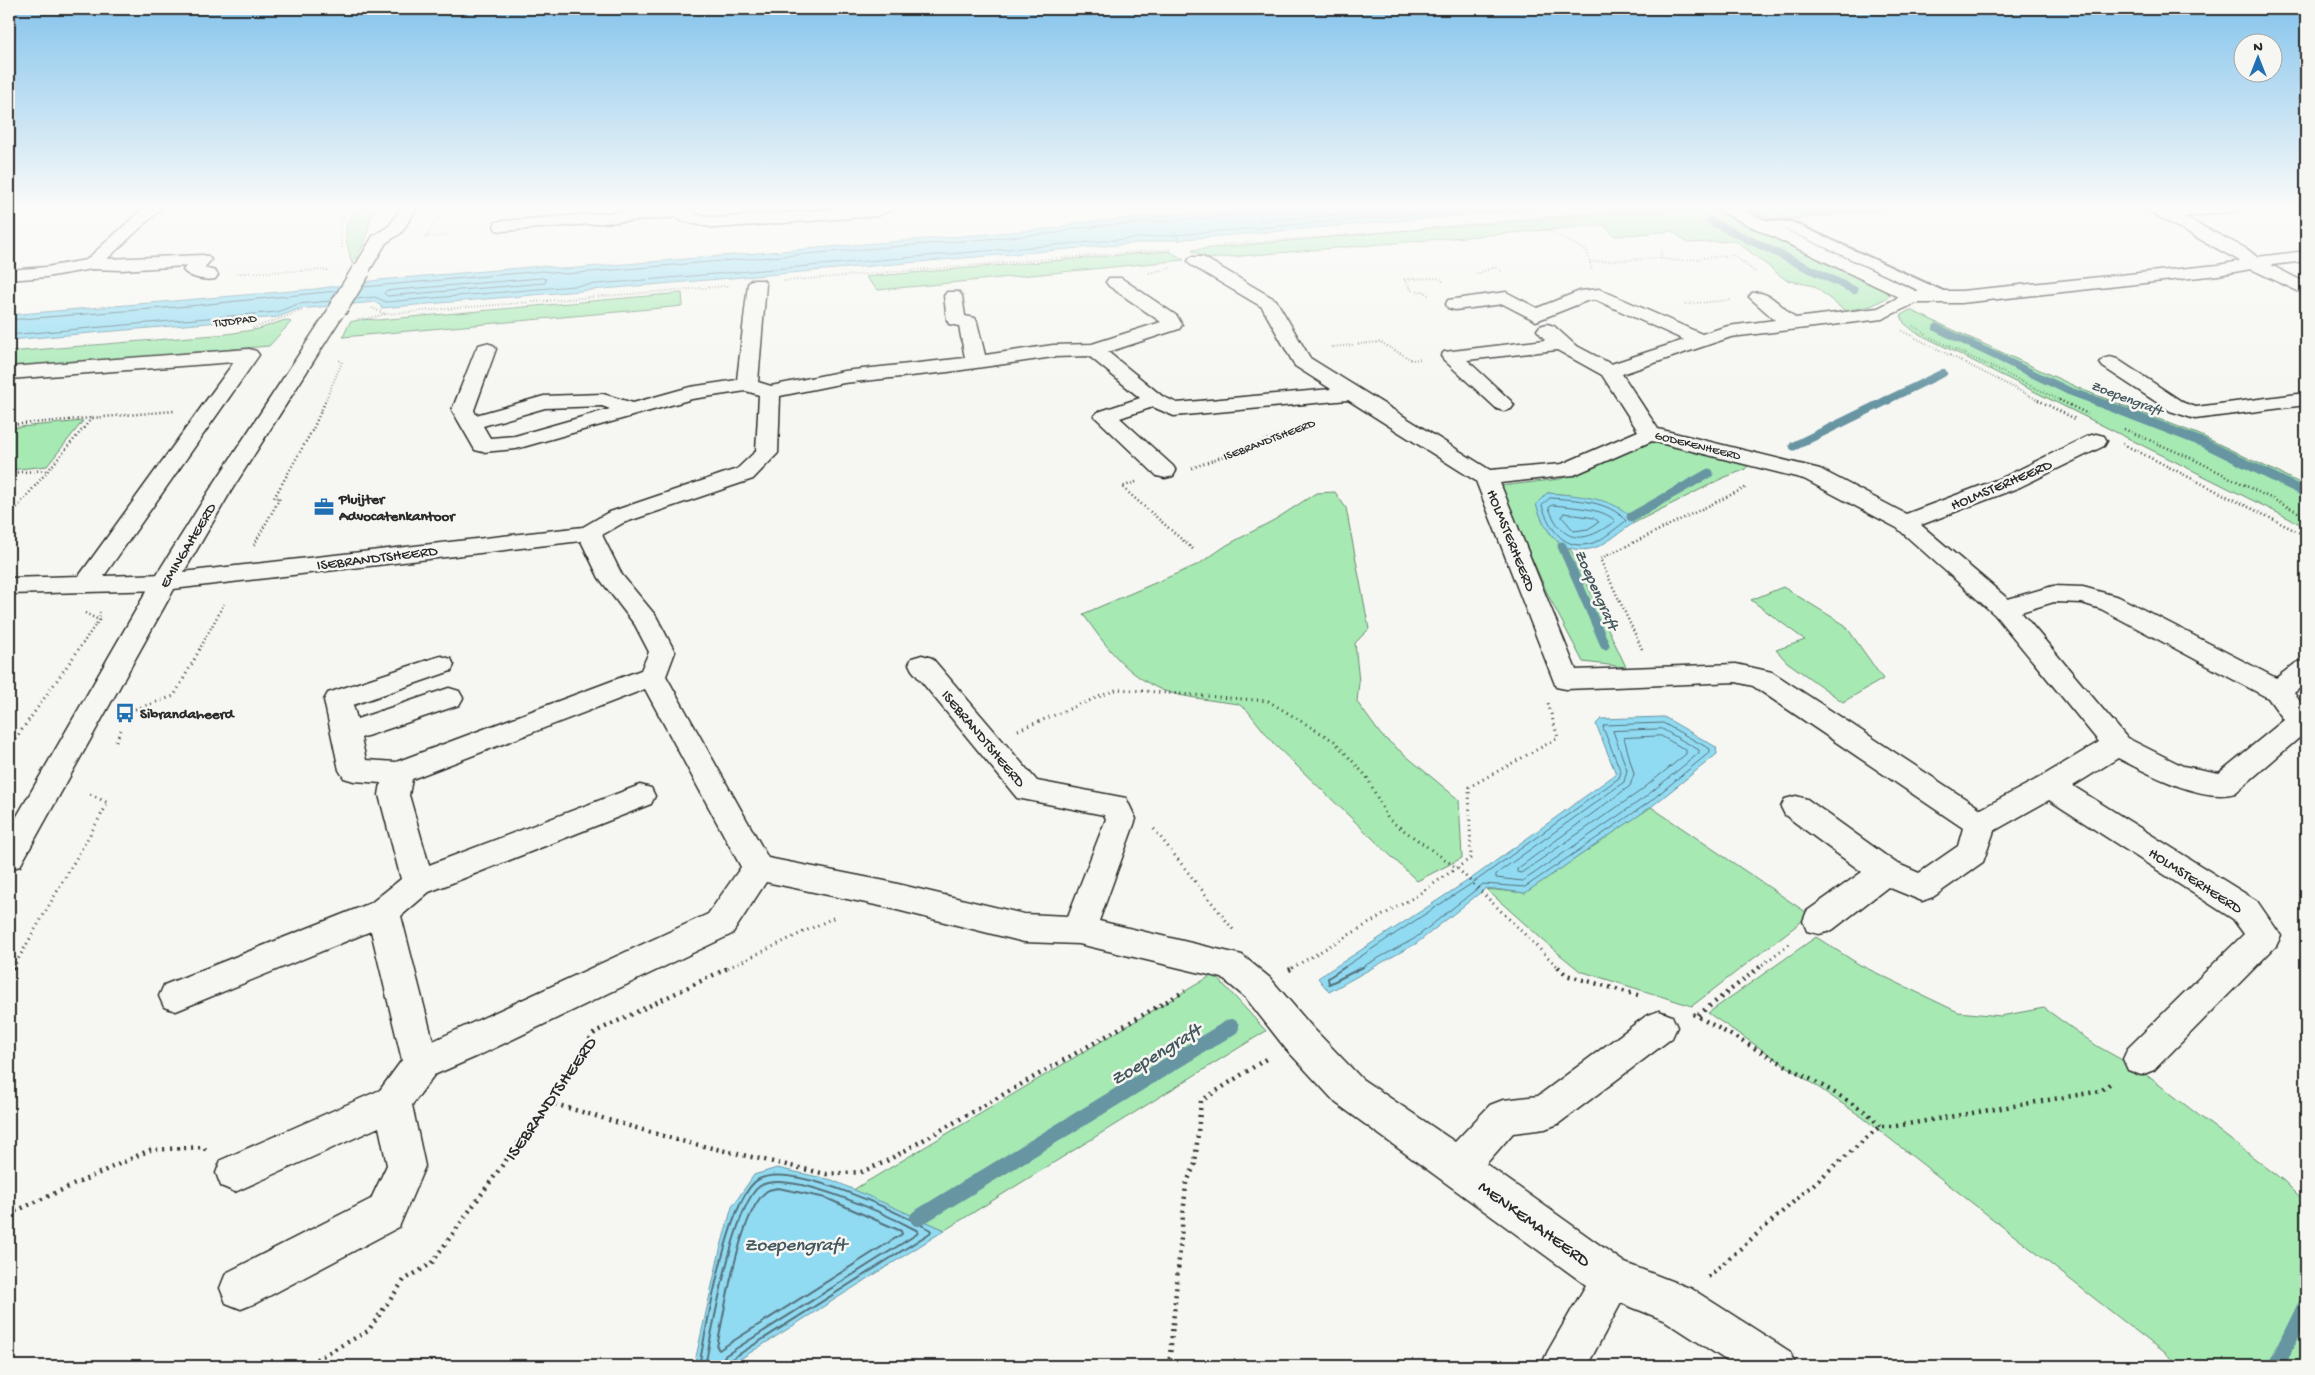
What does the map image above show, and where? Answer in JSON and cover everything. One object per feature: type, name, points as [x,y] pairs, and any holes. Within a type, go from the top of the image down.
[{"type":"street","points":[[9,275],[57,270]]},
{"type":"street","points":[[193,270],[209,275]]},
{"type":"street","name":"EMINGAHEERD","points":[[9,858],[165,582],[325,309],[361,270]]},
{"type":"street","points":[[1216,270],[1269,304],[1302,362],[1486,477]]},
{"type":"street","points":[[1592,270],[1599,294]]},
{"type":"street","points":[[1856,270],[1913,297],[1947,298],[2214,270]]},
{"type":"street","points":[[2267,270],[2306,290]]},
{"type":"street","points":[[486,350],[462,410],[483,445],[516,442],[690,393],[747,386],[770,392],[844,377],[948,366],[1054,351],[1094,350],[1172,325],[1170,320],[1115,282]]},
{"type":"street","points":[[747,386],[757,284]]},
{"type":"street","points":[[1536,315],[1586,295],[1599,294],[1699,340]]},
{"type":"street","points":[[953,296],[956,320],[968,322],[976,361]]},
{"type":"street","points":[[1758,297],[1790,323]]},
{"type":"street","points":[[1455,304],[1506,298],[1536,315],[1559,344],[1585,360],[1610,371],[1699,340],[1728,332],[1882,313],[1913,297]]},
{"type":"street","points":[[1451,356],[1559,344]]},
{"type":"street","name":"ISEBRANDTSHEERD","points":[[1094,350],[1155,400],[1174,410],[1360,398]]},
{"type":"street","points":[[9,373],[250,355],[212,408],[96,584]]},
{"type":"street","points":[[1451,356],[1504,404]]},
{"type":"street","points":[[2110,363],[2177,408],[2195,413],[2306,399]]},
{"type":"street","name":"GODEKENHEERD","points":[[1610,371],[1650,434],[1763,461]]},
{"type":"street","name":"ISEBRANDTSHEERD","points":[[165,582],[589,533],[615,518],[745,474],[767,453],[770,392]]},
{"type":"street","points":[[470,423],[544,402],[603,400],[634,410]]},
{"type":"street","points":[[1155,400],[1105,416],[1168,473]]},
{"type":"street","name":"HOLMSTERHEERD","points":[[1566,680],[1486,477],[1566,470],[1650,434]]},
{"type":"street","name":"HOLMSTERHEERD","points":[[1905,523],[2012,482],[2096,441]]},
{"type":"street","points":[[1763,461],[1812,474],[1905,523],[2004,609],[2117,745],[2176,775],[2224,785],[2300,722],[2278,691],[2110,602],[2083,595],[2053,594],[2004,609]]},
{"type":"street","points":[[441,666],[338,700],[354,770],[398,773],[652,676],[662,652],[647,622],[611,578],[589,533]]},
{"type":"street","points":[[9,586],[165,582]]},
{"type":"street","name":"ISEBRANDTSHEERD","points":[[922,664],[1028,790],[1114,806]]},
{"type":"street","points":[[2278,691],[2306,669]]},
{"type":"street","points":[[1566,680],[1736,673],[1762,679],[1980,824]]},
{"type":"street","points":[[652,676],[758,868],[885,894],[1024,928],[1079,930],[1214,963],[1230,965],[1258,988]]},
{"type":"street","points":[[346,733],[449,698]]},
{"type":"street","points":[[1796,807],[1885,872],[1922,888],[1972,853],[1980,824],[2050,786],[2117,745]]},
{"type":"street","points":[[398,773],[394,795],[418,884]]},
{"type":"street","name":"HOLMSTERHEERD","points":[[2050,786],[2245,910],[2264,936],[2141,1059]]},
{"type":"street","points":[[176,996],[383,912],[418,884],[640,796]]},
{"type":"street","points":[[1079,930],[1121,819],[1114,806]]},
{"type":"street","points":[[235,1173],[393,1102],[421,1063],[465,1045],[720,924],[758,868]]},
{"type":"street","points":[[1819,921],[1885,872]]},
{"type":"street","points":[[383,912],[421,1063]]},
{"type":"street","name":"MENKEMAHEERD","points":[[1258,988],[1299,1038],[1349,1091],[1612,1278],[1677,1304],[1774,1366]]},
{"type":"street","points":[[1458,1167],[1503,1117],[1545,1112],[1652,1012]]},
{"type":"street","points":[[241,1288],[385,1213],[406,1166],[393,1102]]},
{"type":"street","points":[[1563,1366],[1612,1278]]},
{"type":"lane","points":[[1885,270],[1947,298]]},
{"type":"path","points":[[209,275],[273,270]]},
{"type":"path","points":[[276,270],[288,273],[331,270]]},
{"type":"path","points":[[370,308],[385,314],[921,270]]},
{"type":"path","points":[[1115,282],[1147,270]]},
{"type":"path","points":[[1632,309],[1784,294],[1753,270]]},
{"type":"path","name":"TIJDPAD","points":[[247,329],[257,328],[303,310],[325,309]]},
{"type":"path","points":[[1358,344],[1380,342],[1412,360],[1451,356]]},
{"type":"path","points":[[126,719],[130,711],[174,696],[280,498],[274,498],[314,429],[342,362],[334,357]]},
{"type":"path","name":"ISEBRANDTSHEERD","points":[[1195,551],[1122,487],[1168,473],[1360,398]]},
{"type":"path","points":[[9,425],[212,408]]},
{"type":"path","points":[[9,517],[92,418]]},
{"type":"path","points":[[1656,676],[1600,560],[1759,481],[1763,461]]},
{"type":"path","points":[[9,473],[48,470]]},
{"type":"path","points":[[9,748],[99,620],[96,584]]},
{"type":"path","points":[[1258,988],[1416,896],[1472,858],[1469,787],[1558,738],[1545,691],[1566,680]]},
{"type":"path","points":[[987,743],[1118,689],[1268,701],[1334,741],[1367,777],[1388,819],[1457,868],[1566,974],[1652,1012]]},
{"type":"path","points":[[116,741],[123,726]]},
{"type":"path","points":[[9,975],[108,803],[90,794]]},
{"type":"path","points":[[548,1102],[677,1140],[826,1174],[861,1172],[883,1163],[1250,952],[1141,813],[1114,806]]},
{"type":"path","name":"ISEBRANDTSHEERD","points":[[304,1366],[368,1331],[404,1280],[431,1264],[548,1102],[595,1032],[885,894]]},
{"type":"path","points":[[1819,921],[1698,1015],[1867,1113],[1880,1126]]},
{"type":"path","points":[[1169,1366],[1186,1184],[1195,1164],[1201,1101],[1299,1038]]},
{"type":"path","points":[[1677,1304],[1880,1126],[1896,1126],[2101,1091],[2141,1059]]},
{"type":"path","points":[[9,1214],[150,1150],[203,1147],[235,1173]]},
{"type":"green space","points":[[945,270],[1080,270],[878,290],[865,277]]},
{"type":"green space","points":[[1773,270],[1847,270],[1885,288],[1890,296],[1871,306],[1845,311],[1814,286],[1786,280]]},
{"type":"green space","points":[[682,293],[683,306],[343,337],[350,322],[363,319],[378,320]]},
{"type":"green space","points":[[1910,310],[2083,390],[2200,435],[2306,486],[2306,527],[1915,332],[1904,323],[1901,315]]},
{"type":"green space","points":[[285,320],[291,322],[269,346],[9,368],[9,352],[227,334],[259,329]]},
{"type":"green space","points":[[83,421],[47,466],[9,470],[9,428]]},
{"type":"green space","points":[[1652,442],[1750,464],[1744,470],[1723,478],[1634,523],[1619,508],[1608,503],[1582,497],[1547,493],[1536,504],[1541,518],[1553,537],[1564,547],[1571,550],[1626,667],[1583,662],[1548,595],[1500,486],[1560,479]]},
{"type":"green space","points":[[1335,492],[1346,508],[1369,629],[1355,643],[1359,682],[1357,702],[1381,735],[1459,800],[1462,858],[1417,881],[1274,744],[1247,710],[1238,704],[1178,695],[1162,690],[1137,676],[1117,658],[1083,614],[1199,564],[1227,545],[1276,519],[1316,493]]},
{"type":"green space","points":[[1783,587],[1845,625],[1883,679],[1843,702],[1787,662],[1776,650],[1805,640],[1751,600]]},
{"type":"green space","points":[[1651,807],[1810,915],[1692,1006],[1580,971],[1486,889],[1525,893]]},
{"type":"green space","points":[[1816,937],[1860,965],[1958,1012],[2001,1016],[2044,1008],[2097,1046],[2140,1070],[2284,1181],[2306,1203],[2306,1366],[2181,1366],[1862,1117],[1708,1013]]},
{"type":"green space","points":[[1214,974],[1266,1031],[945,1230],[853,1190]]},
{"type":"water","points":[[494,270],[822,270],[381,308],[375,302],[299,309],[278,317],[9,340],[9,315],[315,289],[379,280]]},
{"type":"water","name":"Zoepengraft","points":[[1547,493],[1595,499],[1608,503],[1628,514],[1634,523],[1599,546],[1582,550],[1572,549],[1556,540],[1544,524],[1536,504]]},
{"type":"water","points":[[1664,717],[1716,747],[1717,754],[1651,807],[1525,893],[1486,888],[1417,943],[1329,992],[1318,978],[1475,876],[1616,774],[1596,724],[1601,719]]},
{"type":"water","name":"Zoepengraft","points":[[777,1168],[832,1180],[945,1230],[729,1366],[694,1366],[720,1250],[732,1207],[754,1175]]},
{"type":"waterway","points":[[1813,270],[1854,290]]},
{"type":"waterway","name":"Zoepengraft","points":[[1937,328],[2069,391],[2096,401]]},
{"type":"waterway","name":"Zoepengraft","points":[[1885,401],[1943,373]]},
{"type":"waterway","name":"Zoepengraft","points":[[1794,446],[1888,400]]},
{"type":"waterway","name":"Zoepengraft","points":[[2093,400],[2204,443],[2306,493]]},
{"type":"waterway","points":[[1631,517],[1709,473]]},
{"type":"waterway","name":"Zoepengraft","points":[[1562,546],[1605,645]]},
{"type":"waterway","name":"Zoepengraft","points":[[918,1218],[1231,1027]]},
{"type":"waterway","points":[[2276,1366],[2306,1305]]},
{"type":"place","name":"Pluijter Advocatenkantoor","points":[[324,507]]},
{"type":"place","name":"Sibrandaheerd","points":[[125,713]]}]
